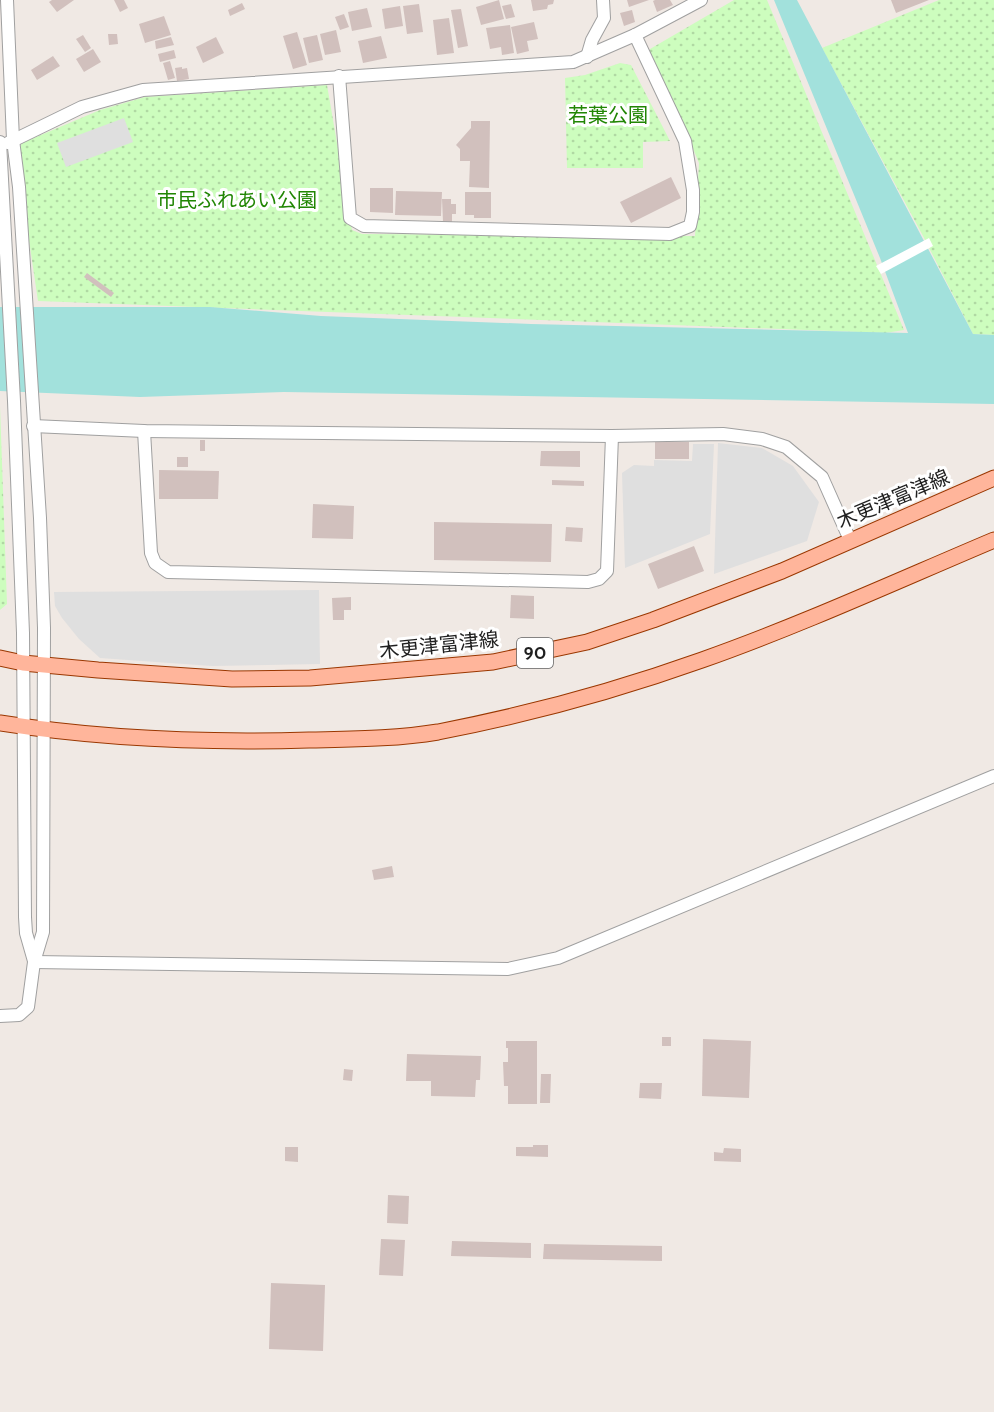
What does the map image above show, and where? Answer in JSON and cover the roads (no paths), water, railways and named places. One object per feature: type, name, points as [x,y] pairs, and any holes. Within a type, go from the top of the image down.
[{"type":"main road","name":"木更津富津線","points":[[0,658],[23,663],[153,675],[232,679],[310,678],[493,662],[587,642],[653,620],[782,571],[994,478]]},
{"type":"main road","points":[[0,723],[44,730],[247,742],[361,739],[436,732],[520,714],[702,660],[766,636],[994,540]]},
{"type":"street","points":[[0,1016],[19,1015],[28,1007],[34,962],[43,932],[44,665],[40,518],[27,298],[19,187],[13,140],[7,0]]},
{"type":"street","points":[[587,57],[592,39],[604,18],[603,0]]},
{"type":"street","points":[[0,147],[82,107],[143,90],[573,62],[635,36],[701,0]]},
{"type":"street","points":[[339,76],[350,218],[364,226],[670,234],[690,226],[693,212],[690,166],[685,141],[635,36]]},
{"type":"street","points":[[0,142],[14,401],[23,663],[25,917],[26,933],[34,962]]},
{"type":"street","points":[[33,426],[144,431],[612,436],[723,434],[762,439],[786,447],[822,477],[850,540]]},
{"type":"street","points":[[144,431],[151,553],[155,563],[168,572],[588,582],[599,579],[607,571],[612,436]]},
{"type":"street","points":[[34,962],[508,969],[525,966],[558,958],[994,776]]},
{"type":"water","points":[[774,0],[797,0],[973,334],[994,335],[994,404],[284,392],[140,397],[0,391],[0,307],[210,307],[321,316],[531,324],[908,333],[880,258]]},
{"type":"park label","name":"若葉公園","points":[[608,115]]},
{"type":"park label","name":"市民ふれあい公園","points":[[237,200]]}]
